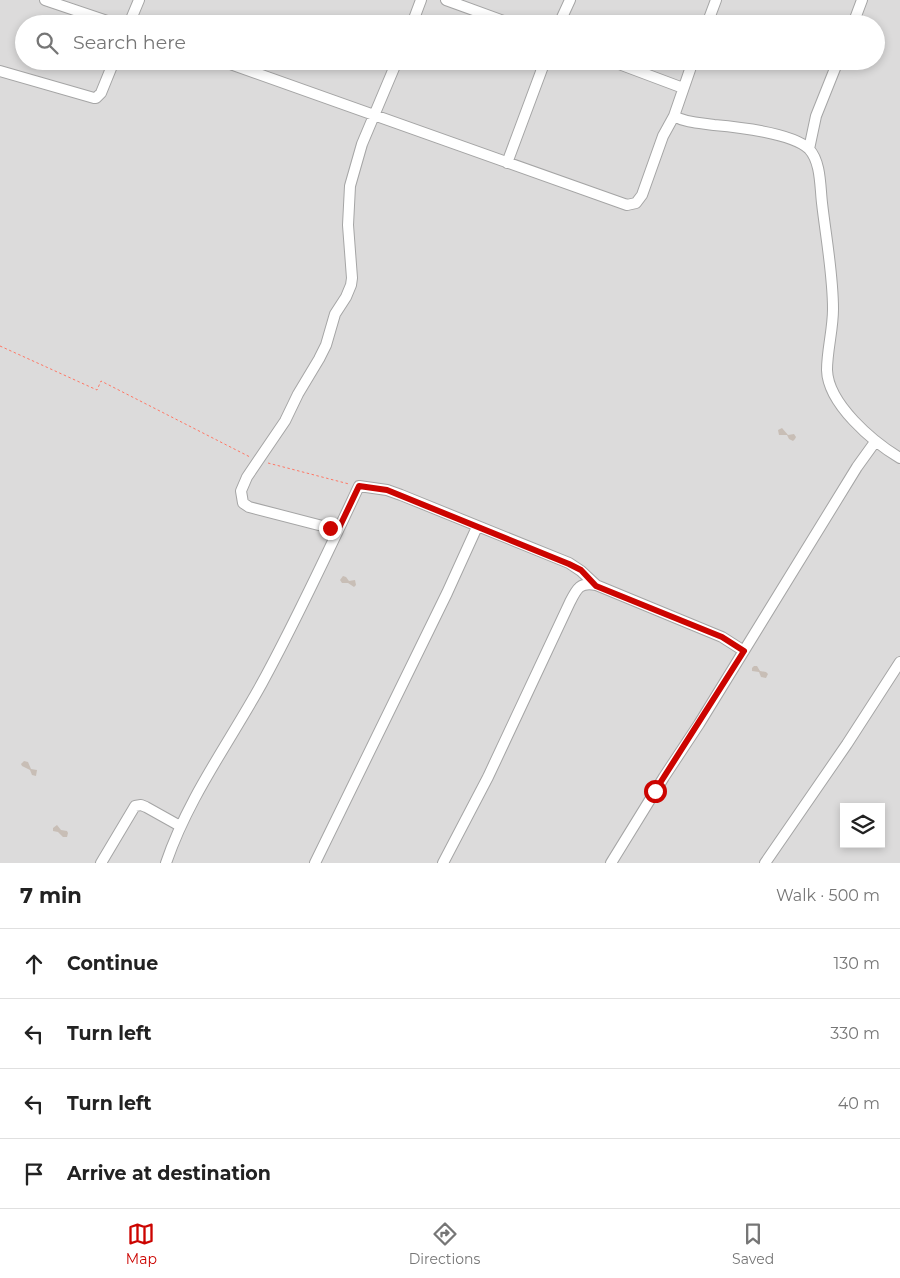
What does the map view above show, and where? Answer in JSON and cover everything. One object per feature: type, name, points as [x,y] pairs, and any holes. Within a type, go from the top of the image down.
[{"type":"street","points":[[45,0],[89,15]]},
{"type":"street","points":[[133,15],[139,0]]},
{"type":"street","points":[[416,15],[422,0]]},
{"type":"street","points":[[446,0],[487,15]]},
{"type":"street","points":[[564,15],[570,0]]},
{"type":"street","points":[[710,15],[716,0]]},
{"type":"street","points":[[856,15],[862,0]]},
{"type":"street","points":[[0,71],[94,98],[101,93],[110,70]]},
{"type":"street","points":[[247,70],[623,204],[631,205],[636,203],[642,195],[663,136],[674,116],[690,70]]},
{"type":"street","points":[[338,530],[246,505],[241,499],[242,487],[257,460],[277,433],[319,359],[326,345],[335,314],[349,291],[352,278],[348,238],[350,186],[362,144],[392,70]]},
{"type":"street","points":[[507,163],[542,70]]},
{"type":"street","points":[[635,70],[683,88]]},
{"type":"street","points":[[808,148],[816,116],[834,70]]},
{"type":"street","points":[[674,116],[696,123],[794,139],[808,148],[814,156],[819,174],[831,277],[833,308],[827,370],[829,382],[835,396],[847,413],[875,442],[900,458]]},
{"type":"street","points":[[611,863],[857,467],[875,442]]},
{"type":"street","points":[[166,863],[180,826],[214,762],[262,683],[359,486],[387,490],[401,495],[569,564],[581,570],[596,586]]},
{"type":"street","points":[[315,863],[447,593],[477,527]]},
{"type":"street","points":[[443,863],[488,777],[574,593],[584,584],[596,586],[722,637],[744,651]]},
{"type":"street","points":[[765,863],[847,744],[900,662]]},
{"type":"street","points":[[101,863],[135,806],[141,805],[146,807],[180,826]]},
{"type":"path","points":[[0,346],[97,390],[102,381],[257,460],[359,486]]},
{"type":"shaded area","points":[[0,0],[900,0],[900,863],[0,863]]},
{"type":"building","points":[[782,428],[788,435],[794,434],[796,437],[793,441],[787,435],[779,435],[778,430]]},
{"type":"building","points":[[343,576],[349,581],[355,580],[356,585],[354,587],[348,583],[342,583],[340,580]]},
{"type":"building","points":[[754,666],[768,674],[766,678],[761,677],[759,672],[752,671]]},
{"type":"building","points":[[24,761],[28,762],[31,769],[37,770],[36,776],[32,775],[30,770],[22,766],[21,764]]},
{"type":"building","points":[[57,825],[61,830],[67,831],[67,837],[63,837],[58,832],[53,831],[53,828]]},
{"type":"route","points":[[330,528],[338,530],[359,486],[387,490],[548,554],[581,570],[596,586],[722,637],[744,651],[655,791]]}]
